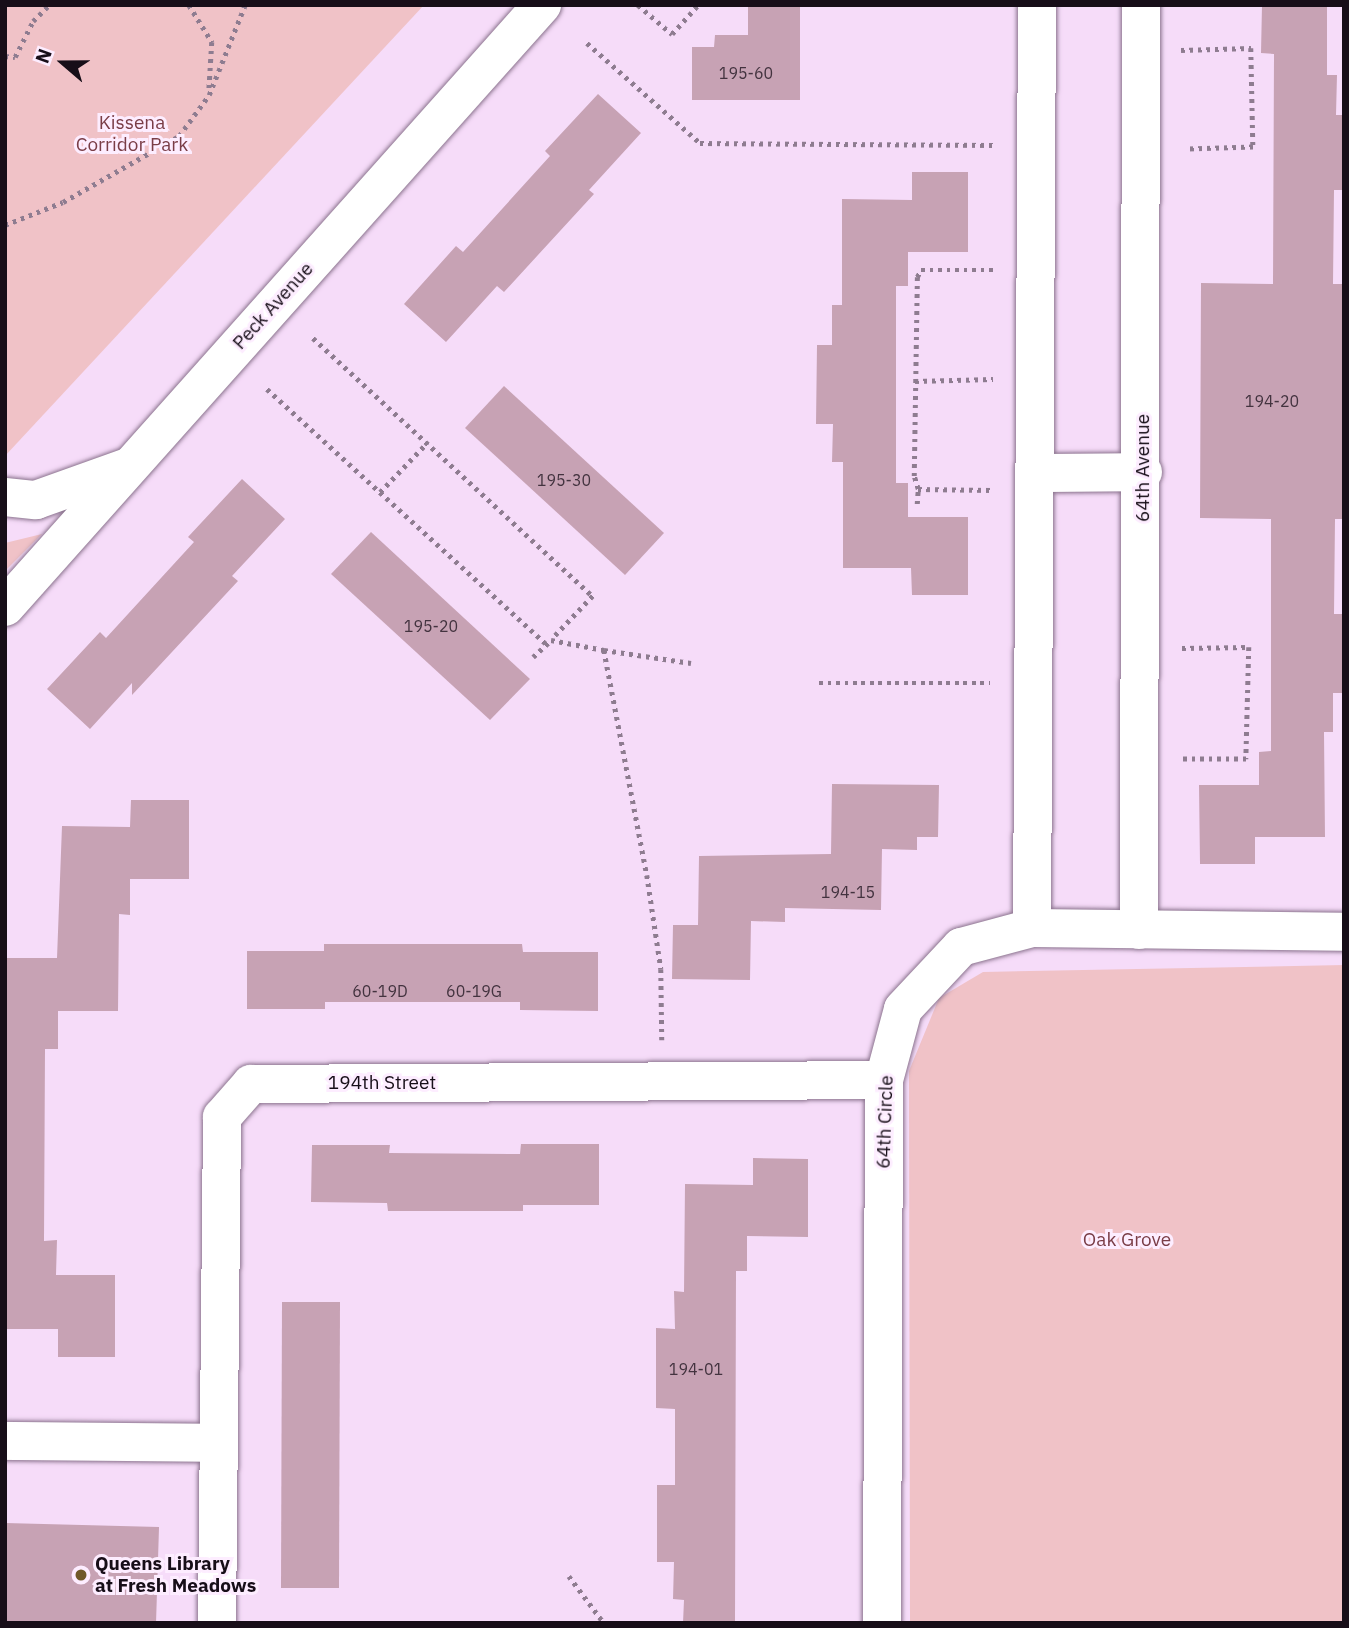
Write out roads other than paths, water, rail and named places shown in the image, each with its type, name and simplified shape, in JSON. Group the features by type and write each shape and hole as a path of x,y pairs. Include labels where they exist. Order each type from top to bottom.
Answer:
{"street":[{"name":"Peck Avenue","path":"5,607 542,5"},
{"path":"1032,929 1037,5"},
{"name":"64th Avenue","path":"1139,930 1143,472 1141,5"},
{"path":"5,497 36,500 128,467"},
{"path":"1035,473 1143,472"},
{"name":"64th Circle","path":"882,1623 884,1080 903,1009 961,947 1032,929 1344,932"},
{"name":"194th Street","path":"217,1623 222,1117 251,1084 884,1080"},
{"path":"5,1441 218,1443"}],"place":[{"name":"Queens Library at Fresh Meadows","path":"81,1575"}],"park label":[{"name":"Kissena Corridor Park","path":"132,134"},
{"name":"Oak Grove","path":"1127,1240"}]}
